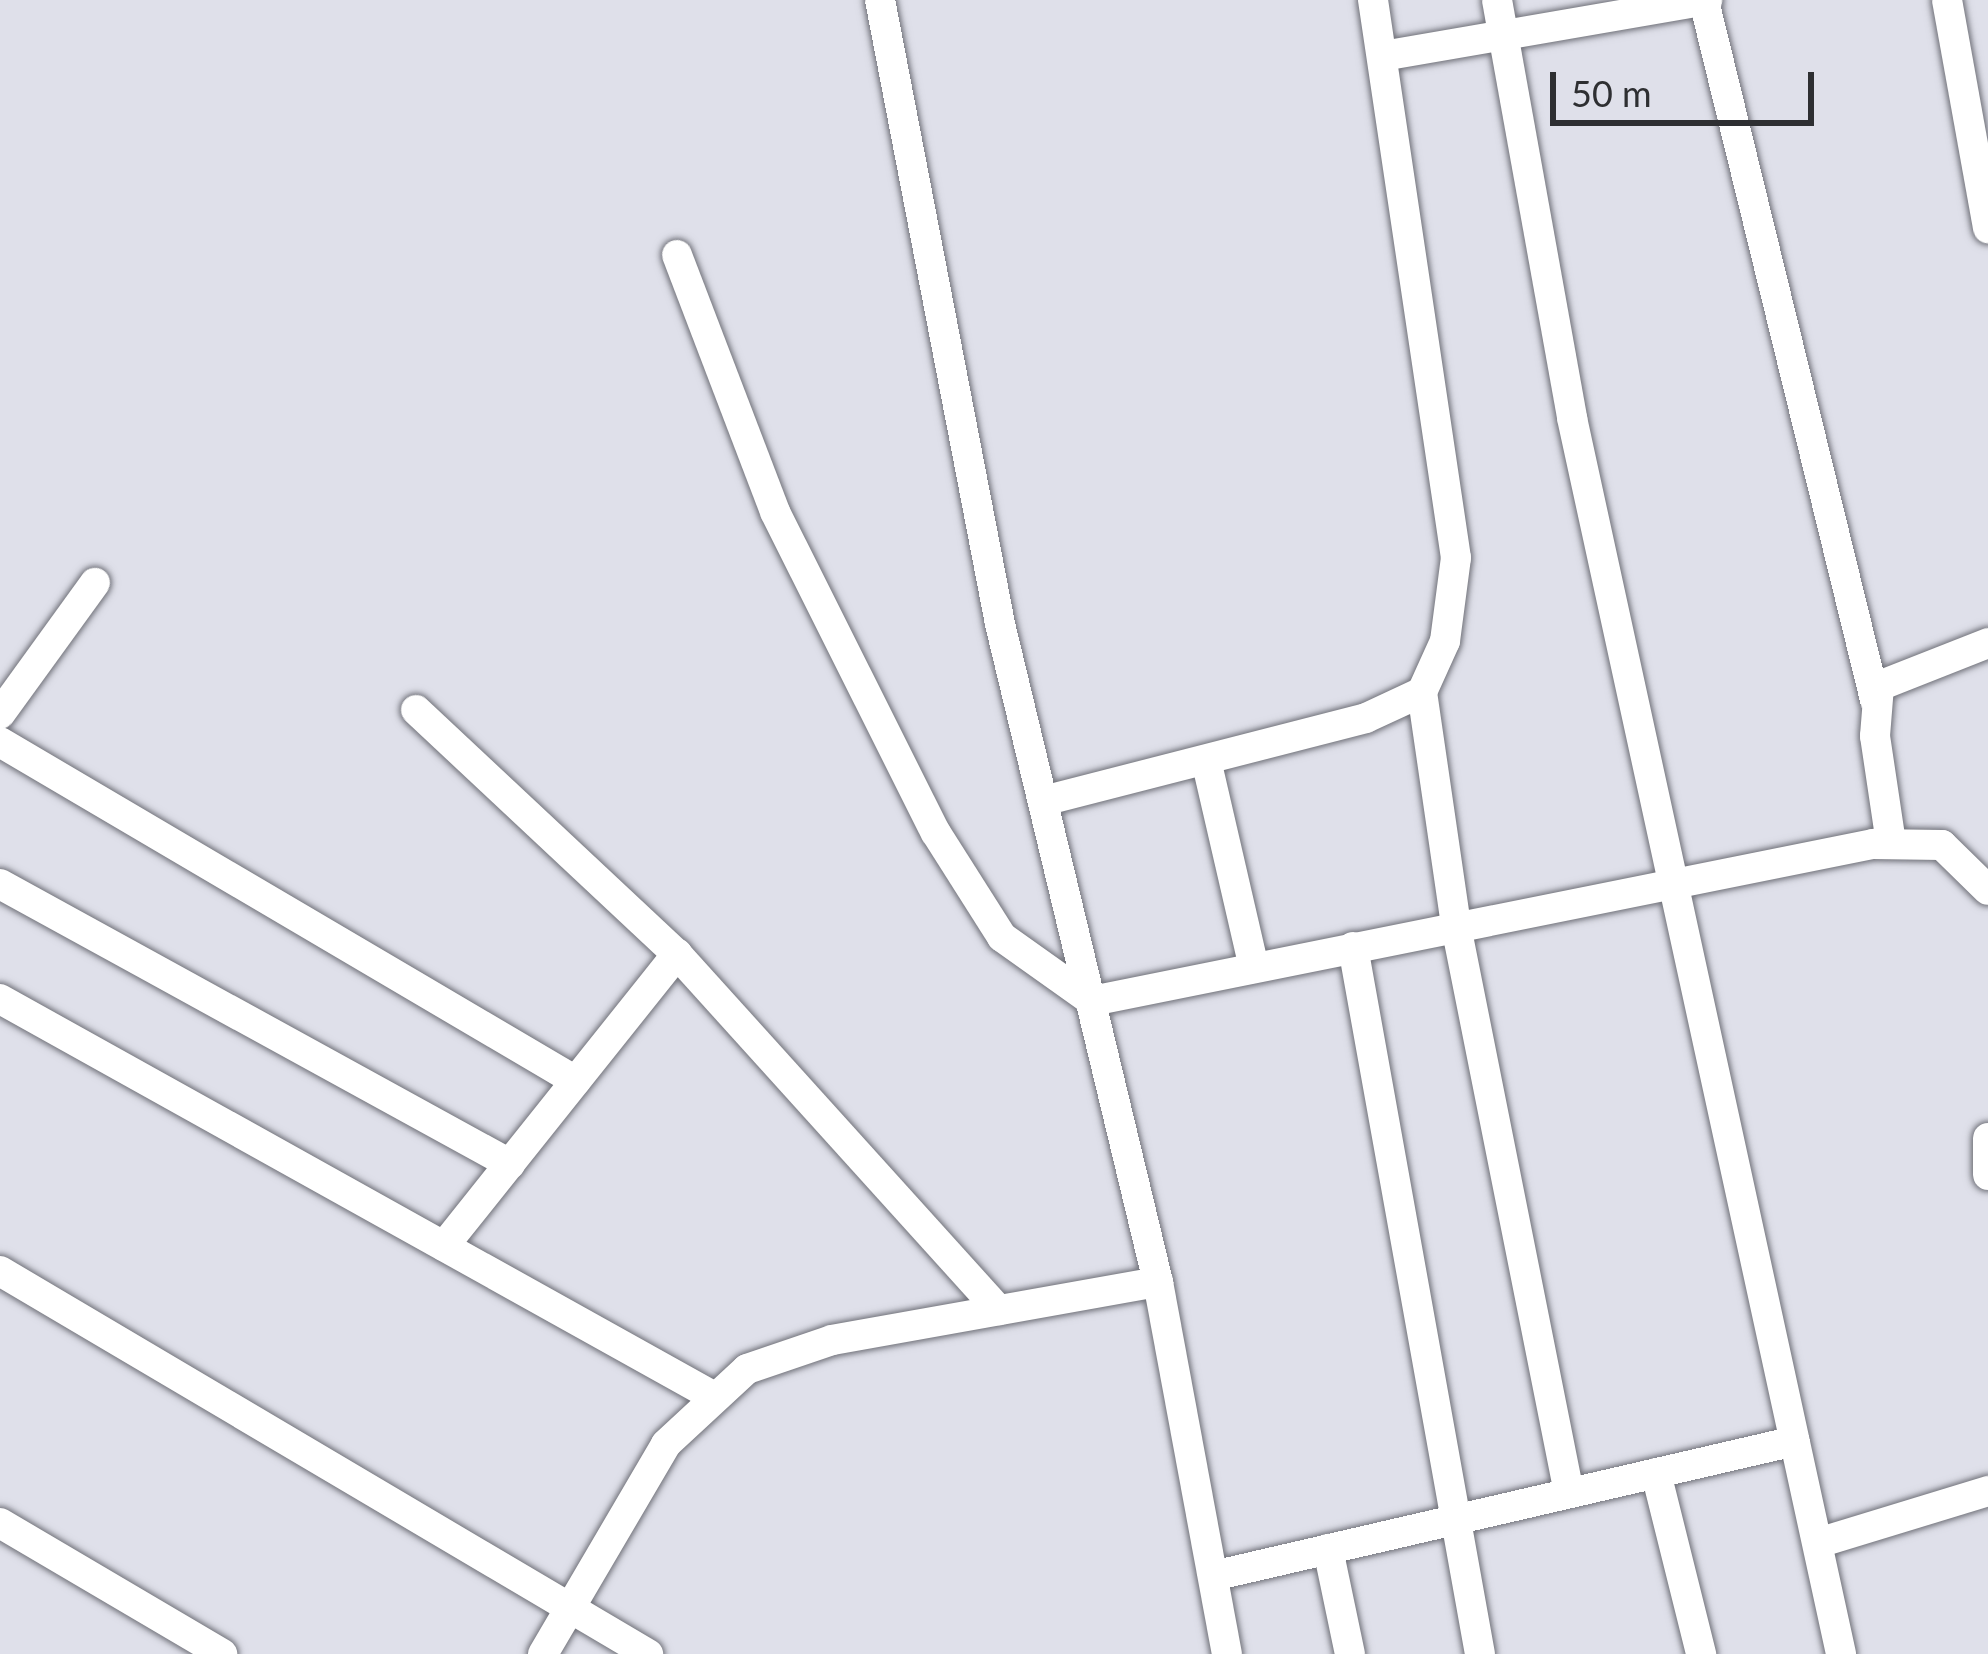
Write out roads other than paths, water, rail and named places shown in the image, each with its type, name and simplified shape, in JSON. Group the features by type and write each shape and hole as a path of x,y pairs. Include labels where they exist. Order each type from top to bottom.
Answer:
{"street":[{"path":"880,0 1042,801 1157,1282 1227,1654"},
{"path":"1373,0 1456,558 1444,641 1422,692 1456,926 1569,1493"},
{"path":"1497,0 1670,882 1841,1654"},
{"path":"1383,56 1706,0 1875,700 1891,843"},
{"path":"1947,0 1988,228"},
{"path":"677,255 775,512 936,833 1003,937 1092,1001 1670,882 1891,843 1942,845 1986,881"},
{"path":"0,714 95,583"},
{"path":"1875,700 1891,673 1988,643"},
{"path":"1042,801 1207,764 1422,692"},
{"path":"416,710 677,953 999,1310"},
{"path":"0,742 576,1081"},
{"path":"1207,764 1254,968"},
{"path":"0,884 510,1164"},
{"path":"1353,947 1480,1654"},
{"path":"444,1246 677,953"},
{"path":"0,999 710,1394"},
{"path":"1988,1138 1988,1175"},
{"path":"0,1271 648,1654"},
{"path":"543,1654 666,1444 710,1394 801,1348 1157,1282"},
{"path":"1213,1576 1795,1441"},
{"path":"1656,1473 1701,1654"},
{"path":"1818,1543 1988,1491"},
{"path":"0,1522 221,1654"},
{"path":"1328,1549 1350,1654"}]}
